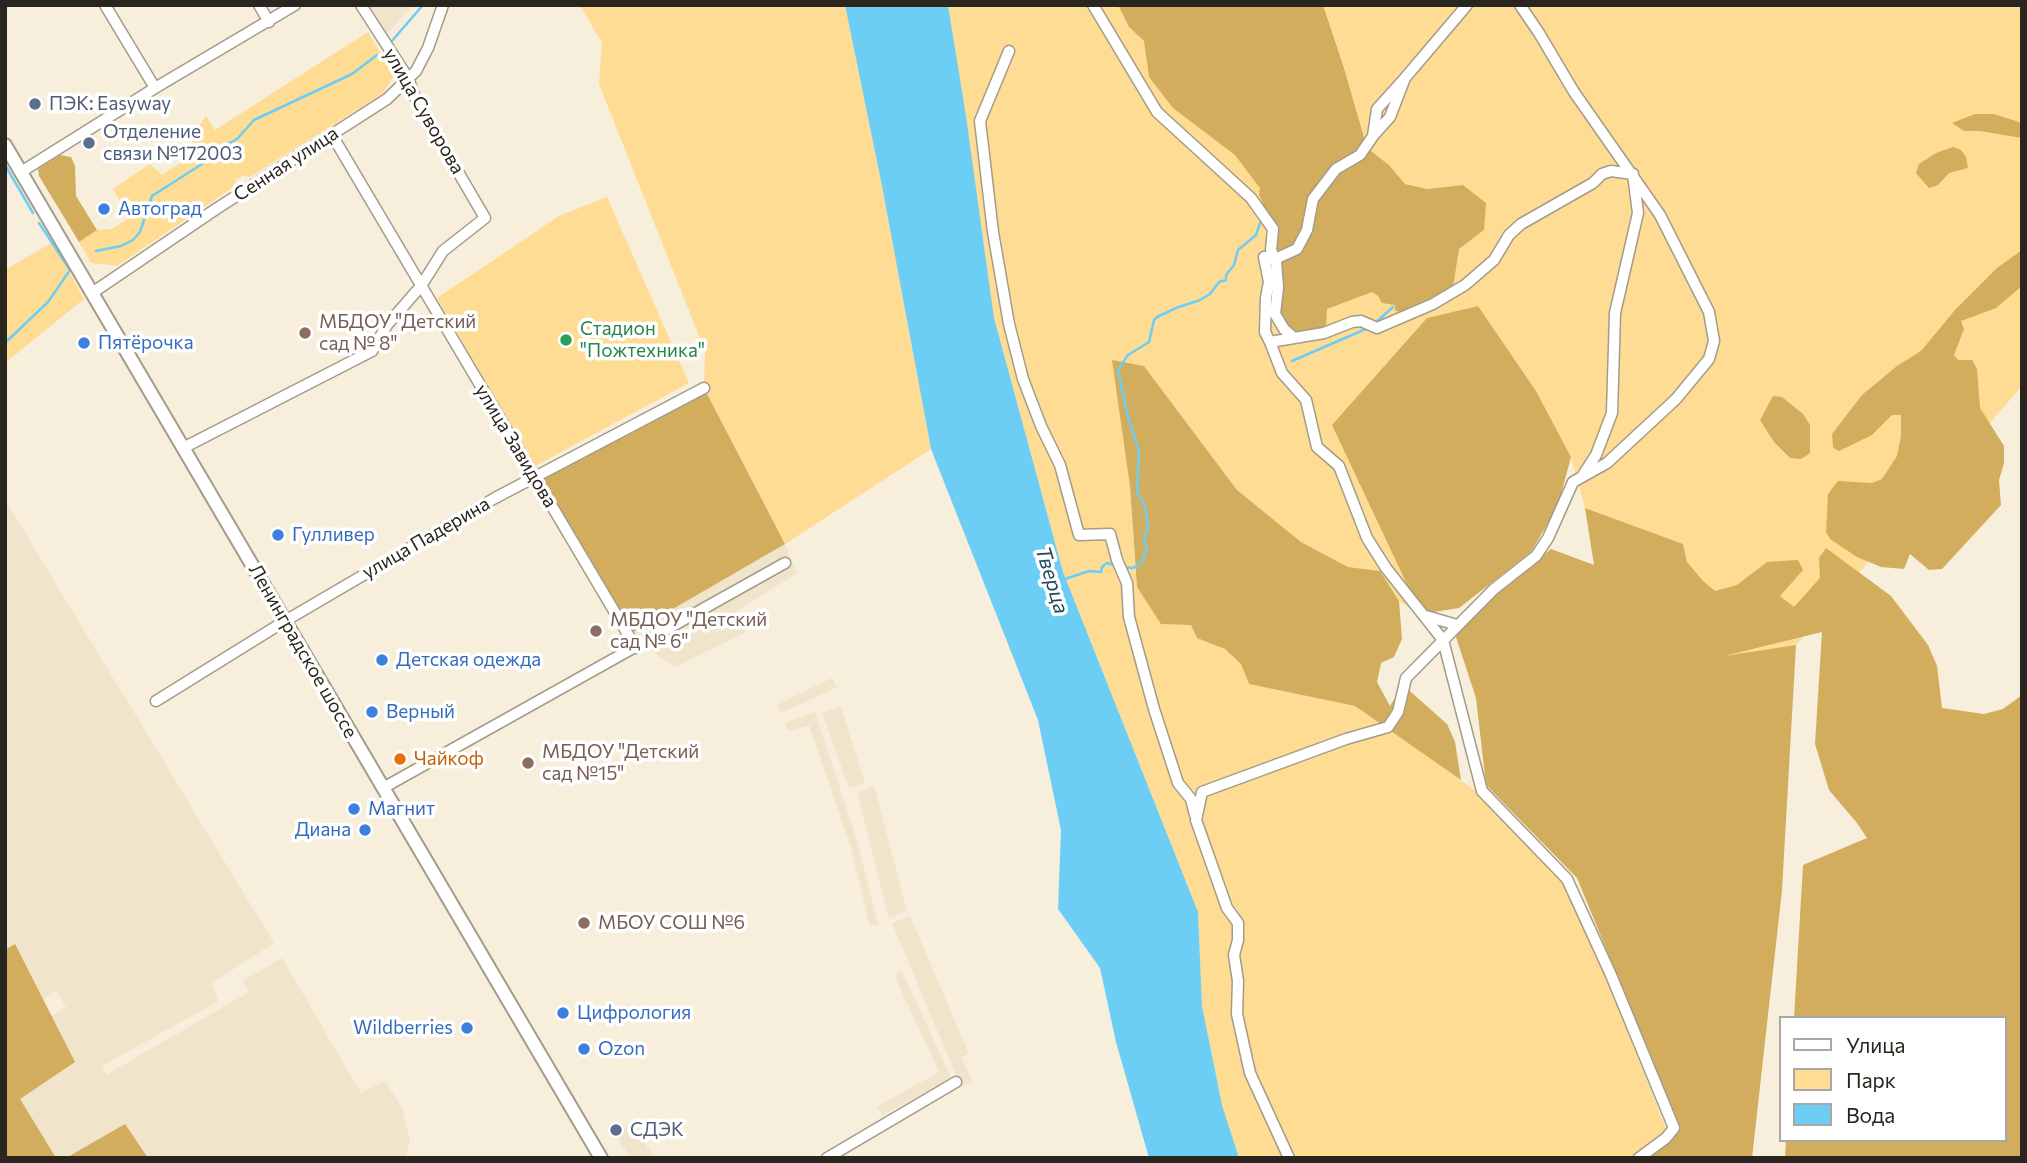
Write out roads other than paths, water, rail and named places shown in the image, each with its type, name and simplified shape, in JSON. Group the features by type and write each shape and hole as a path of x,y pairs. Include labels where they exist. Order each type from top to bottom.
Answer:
{"main road":[{"name":"Ленинградское шоссе","path":"5,145 601,1158"}],"street":[{"path":"105,5 155,88"},
{"path":"259,5 269,22"},
{"path":"21,172 295,5"},
{"name":"улица Суворова","path":"361,5 408,78 416,100 485,218 443,251 421,286"},
{"name":"Сенная улица","path":"92,293 387,99 416,71 428,48 443,5"},
{"path":"1093,5 1157,111 1251,198 1273,229 1271,250 1275,259 1278,287 1275,314 1284,329 1294,338"},
{"path":"1467,5 1377,109 1373,136 1360,155 1336,169 1313,199 1307,230 1297,249 1275,259 1264,257 1269,282 1265,332 1282,373 1306,400 1317,447 1339,466 1367,537 1386,568 1443,640 1482,791 1567,879 1611,975 1674,1128 1667,1138 1639,1158"},
{"path":"1196,820 1202,792 1346,739 1388,727 1398,712 1406,678 1494,589 1536,555 1548,538 1573,482 1607,463 1676,400 1709,359 1714,341 1709,312 1660,215 1574,92 1520,5"},
{"path":"1009,51 981,121 993,232 1009,324 1023,379 1060,465 1079,535 1110,534 1116,560 1127,583 1129,617 1178,783 1191,799 1227,908 1238,923 1238,940 1234,955 1238,981 1237,1014 1250,1073 1289,1158"},
{"name":"улица Завидова","path":"332,135 636,649"},
{"path":"1270,342 1324,333 1352,322 1361,321 1377,328 1433,304 1477,276 1494,260 1509,235 1521,224 1593,183 1602,174 1611,171 1633,174"},
{"path":"1583,475 1596,455 1612,414 1615,313 1638,213 1633,174"},
{"path":"183,448 372,351 387,325 421,286"},
{"name":"улица Падерина","path":"156,701 285,621 534,477 704,388"},
{"path":"383,788 636,649 785,563"},
{"path":"1426,616 1457,625"},
{"path":"827,1158 956,1082"}],"water":[{"name":"Тверца","path":"845,5 948,5 994,318 1063,572 1198,912 1202,1006 1222,1105 1239,1158 1149,1158 1116,1042 1100,968 1058,909 1061,830 1038,720 931,449"}],"waterway":[{"path":"391,42 423,5"},
{"path":"96,251 121,246 133,240 140,232 152,196 237,139 254,120 352,74 377,55"},
{"path":"5,165 33,213"},
{"path":"5,343 48,302 70,270 39,223"},
{"path":"1124,567 1133,568 1141,563 1147,549 1144,539 1148,528 1145,506 1137,492 1139,452 1118,370 1128,355 1149,342 1157,317 1200,300 1210,294 1219,282 1226,280 1238,250 1256,235 1260,223"},
{"path":"1375,323 1393,307"},
{"path":"1292,361 1368,328"},
{"name":"Тверца","path":"1065,579 1089,571 1101,572 1107,563 1117,566"}],"place":[{"name":"ПЭК: Easyway","path":"35,104"},
{"name":"Отделение связи №172003","path":"89,143"},
{"name":"Автоград","path":"104,209"},
{"name":"МБДОУ \"Детский сад № 8\"","path":"305,333"},
{"name":"Стадион \"Пожтехника\"","path":"566,340"},
{"name":"Пятёрочка","path":"84,343"},
{"name":"Гулливер","path":"278,535"},
{"name":"МБДОУ \"Детский сад № 6\"","path":"596,631"},
{"name":"Детская одежда","path":"382,660"},
{"name":"Верный","path":"372,712"},
{"name":"Чайкоф","path":"400,759"},
{"name":"МБДОУ \"Детский сад №15\"","path":"528,763"},
{"name":"Магнит","path":"354,809"},
{"name":"Диана","path":"365,830"},
{"name":"МБОУ СОШ №6","path":"584,923"},
{"name":"Цифрология","path":"563,1013"},
{"name":"Wildberries","path":"467,1028"},
{"name":"Ozon","path":"584,1049"},
{"name":"СДЭК","path":"616,1130"}]}
